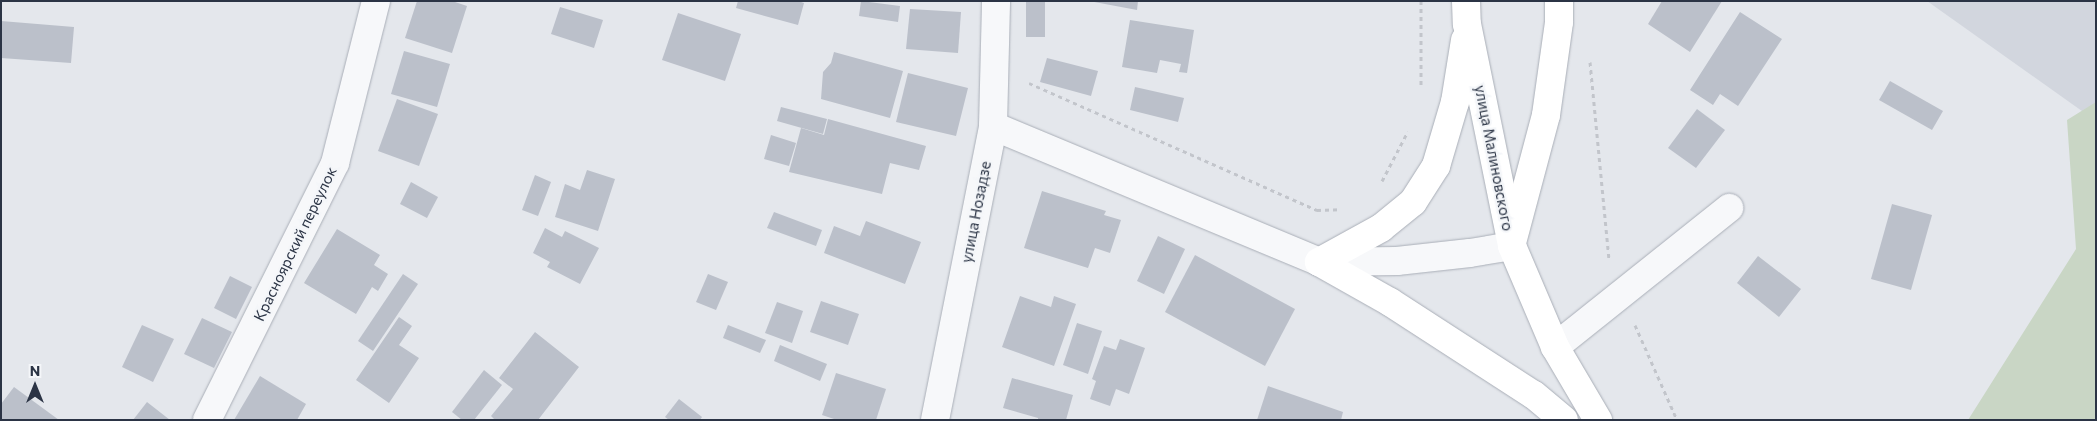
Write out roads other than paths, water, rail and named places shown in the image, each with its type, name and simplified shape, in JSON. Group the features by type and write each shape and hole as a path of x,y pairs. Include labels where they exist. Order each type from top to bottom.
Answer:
{"highway":[{"name":"улица Малиновского","path":"1512,246 1546,115 1559,22 1559,1"},
{"name":"улица Малиновского","path":"1467,12 1512,246"},
{"path":"1319,262 1381,228 1413,202 1436,166 1455,102 1467,12"},
{"path":"1512,246 1555,347 1598,420"},
{"path":"1319,262 1390,302 1534,395 1564,420"}],"street":[{"name":"Красноярский переулок","path":"207,420 335,163 376,1"},
{"name":"улица Нозадзе","path":"935,420 993,126 996,1"},
{"path":"993,126 1319,262 1397,261 1470,253 1512,246"},
{"path":"1555,347 1729,208"}]}
